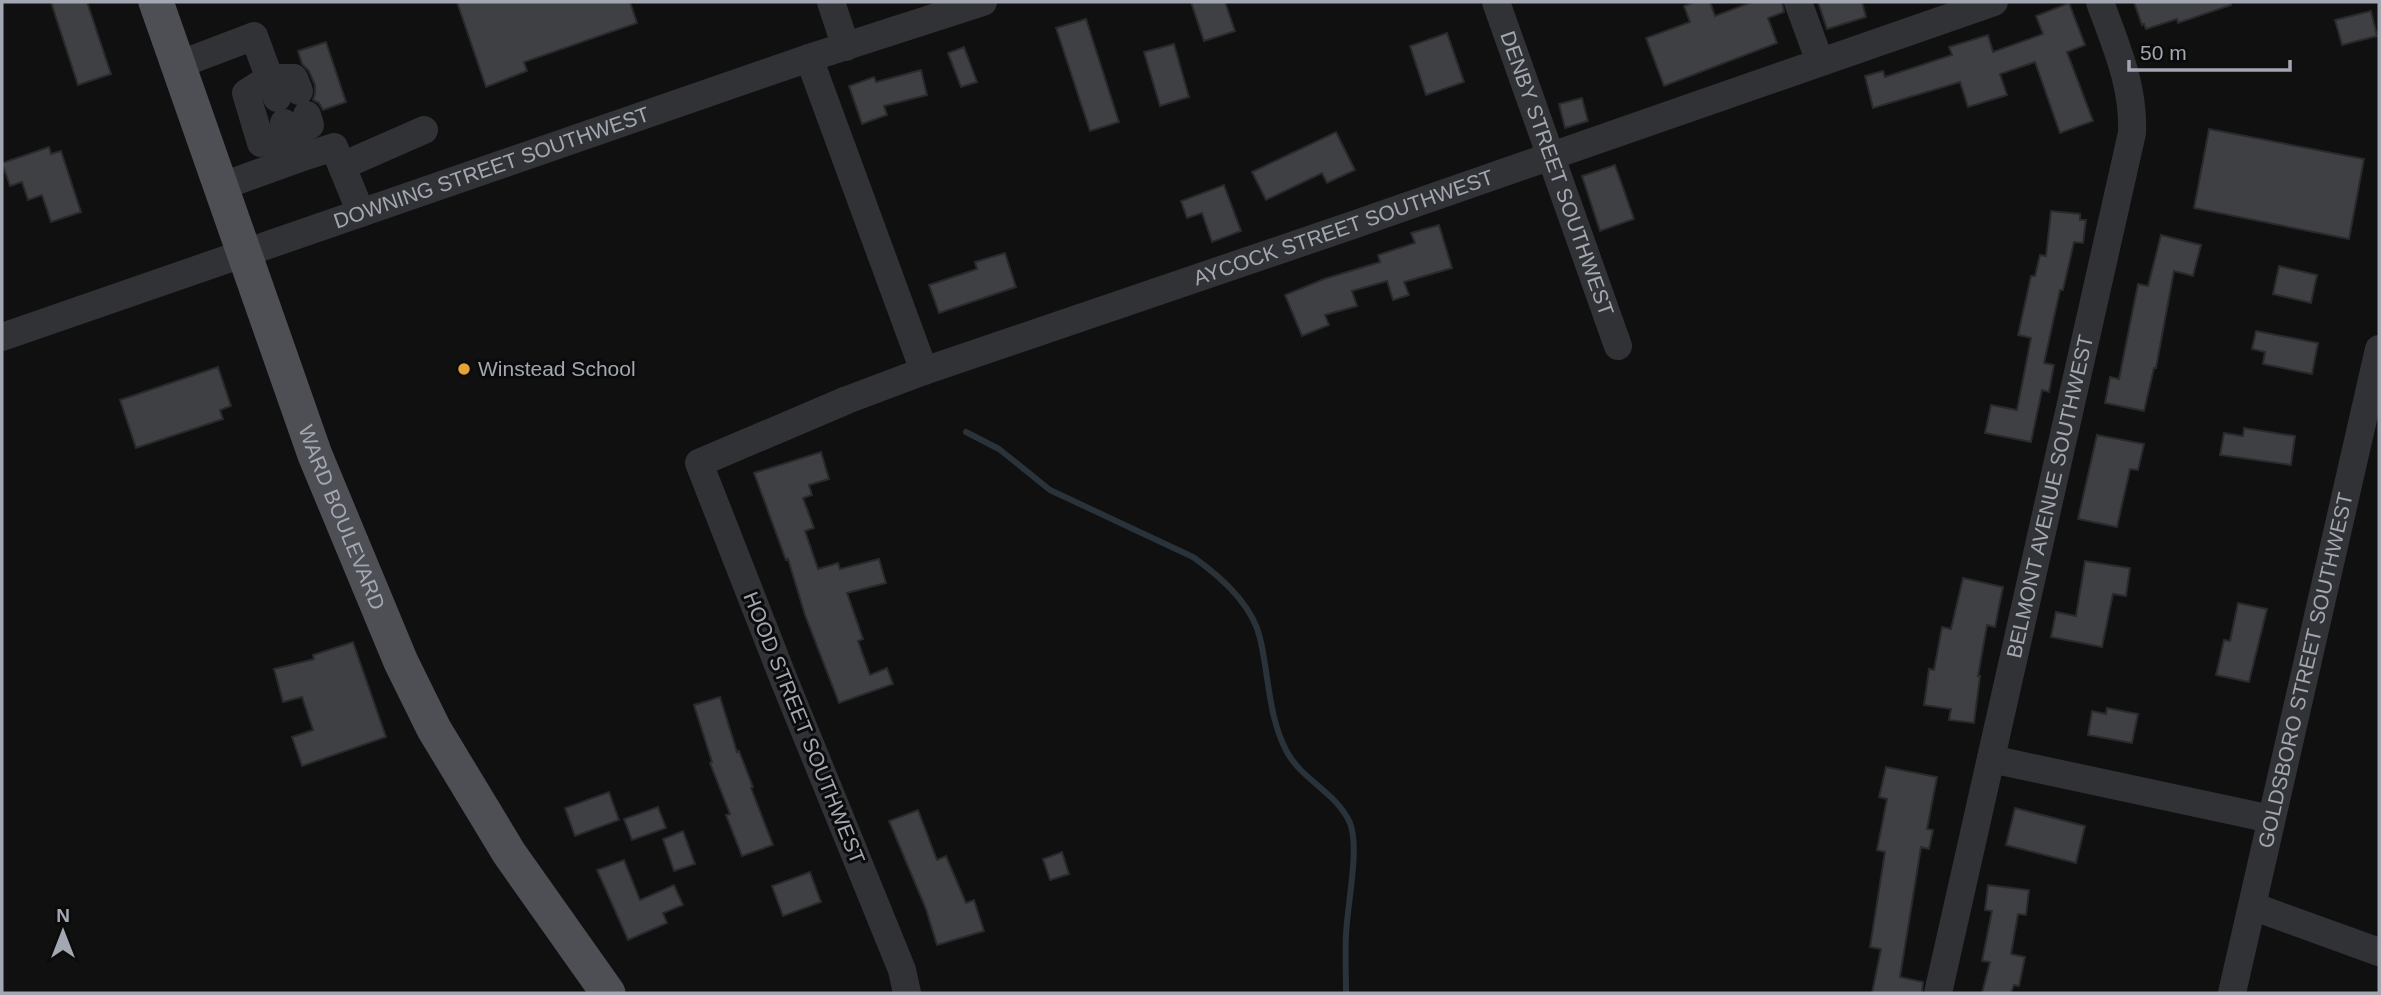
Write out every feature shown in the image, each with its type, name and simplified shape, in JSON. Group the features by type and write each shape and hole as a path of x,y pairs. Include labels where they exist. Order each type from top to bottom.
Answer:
{"main road":[{"name":"WARD BOULEVARD","path":"156,2 315,456 401,662 434,729 509,853 608,993"}],"street":[{"path":"831,2 846,47"},
{"name":"DOWNING STREET SOUTHWEST","path":"2,337 809,58 983,2"},
{"name":"DENBY STREET SOUTHWEST","path":"1496,2 1618,346"},
{"path":"1798,2 1820,62"},
{"name":"AYCOCK STREET SOUTHWEST","path":"699,463 847,400 924,371 1338,231 1994,2"},
{"name":"BELMONT AVENUE SOUTHWEST","path":"1938,993 2132,133 2133,113 2128,79 2100,2"},
{"path":"178,65 254,36 289,114 334,147 360,213"},
{"path":"809,58 924,371"},
{"path":"220,187 289,114"},
{"path":"342,166 424,130"},
{"name":"GOLDSBORO STREET SOUTHWEST","path":"2232,993 2271,819 2367,469 2379,349"},
{"name":"HOOD STREET SOUTHWEST","path":"699,463 902,970 907,993"},
{"path":"1991,760 2271,819"},
{"path":"2252,906 2379,952"}],"building":[{"path":"51,2 87,2 111,74 78,85"},
{"path":"457,2 630,2 637,23 524,62 527,71 486,87"},
{"path":"1191,2 1225,2 1235,31 1204,41"},
{"path":"1695,2 1710,2 1715,16 1752,2 1782,2 1784,12 1768,18 1777,43 1664,86 1646,38 1690,22 1684,6"},
{"path":"1818,2 1862,2 1866,17 1827,29"},
{"path":"2134,2 2231,2 2231,5 2178,23 2177,19 2146,29"},
{"path":"2069,3 2085,45 2067,52 2093,121 2060,133 2035,62 2000,74 2007,95 1968,107 1960,82 1873,108 1865,76 1883,71 1885,77 1952,55 1949,47 1988,35 1993,52 2043,34 2036,16"},
{"path":"2371,11 2377,36 2342,45 2335,20"},
{"path":"1086,19 1119,122 1090,131 1056,28"},
{"path":"1447,33 1464,82 1426,95 1410,46"},
{"path":"326,42 346,102 323,110 319,103 313,100 315,85 309,71 302,64 298,51"},
{"path":"1174,44 1189,97 1160,106 1144,52"},
{"path":"964,47 977,82 961,87 948,53"},
{"path":"921,70 927,95 884,106 887,115 862,124 849,86 874,77 876,82"},
{"path":"1582,98 1588,121 1565,128 1559,104"},
{"path":"2209,129 2364,159 2349,239 2194,208"},
{"path":"1336,132 1355,170 1327,183 1322,173 1266,200 1252,172"},
{"path":"49,147 51,154 61,151 81,212 51,222 42,195 28,200 22,182 10,186 2,163"},
{"path":"1615,165 1634,219 1600,231 1582,176"},
{"path":"1224,185 1241,231 1212,242 1202,213 1187,218 1181,201"},
{"path":"2051,211 2080,214 2080,220 2086,220 2083,243 2074,242 2063,290 2060,290 2044,363 2054,365 2049,392 2042,390 2031,442 1985,433 1991,405 2017,410 2031,338 2018,335 2031,276 2035,276 2040,255 2046,256"},
{"path":"1439,225 1452,268 1404,282 1409,295 1393,300 1387,281 1352,291 1357,306 1325,315 1329,325 1302,336 1285,295 1324,279 1380,262 1378,255 1415,243 1411,233"},
{"path":"2161,235 2201,245 2193,276 2174,271 2156,368 2144,411 2105,403 2110,377 2119,379 2138,284 2148,286"},
{"path":"1005,253 1016,287 939,313 929,285 977,269 975,262"},
{"path":"2279,266 2317,275 2311,303 2273,294"},
{"path":"2256,331 2318,343 2312,374 2263,364 2265,352 2252,349"},
{"path":"218,367 231,406 220,410 223,419 136,448 120,400"},
{"path":"2244,428 2295,436 2291,465 2220,455 2224,433 2243,436"},
{"path":"2097,435 2144,444 2138,470 2130,469 2117,527 2078,519"},
{"path":"821,452 829,479 809,485 812,495 803,498 814,528 805,531 818,569 838,563 840,569 879,559 886,583 847,593 863,639 858,641 870,675 887,668 893,684 839,703 754,473"},
{"path":"2085,561 2130,568 2126,596 2113,594 2102,647 2051,637 2056,612 2076,616"},
{"path":"1963,578 2003,587 1995,627 1987,625 1978,676 1974,723 1949,720 1951,709 1924,705 1929,669 1934,670 1942,627 1951,629"},
{"path":"2238,603 2267,609 2249,682 2216,675 2224,640 2230,641"},
{"path":"353,642 386,737 302,766 292,737 313,730 302,697 283,702 274,669 314,659 313,655"},
{"path":"720,697 737,752 739,751 753,787 751,788 773,845 742,856 726,815 730,814 710,763 712,762 694,705"},
{"path":"2107,708 2138,714 2132,743 2088,735 2092,711 2106,714"},
{"path":"1886,767 1937,777 1927,829 1933,830 1929,849 1921,847 1900,977 1923,982 1922,993 1872,993 1881,949 1870,947 1885,852 1877,850 1887,799 1879,797"},
{"path":"609,792 619,820 575,836 565,808"},
{"path":"658,807 666,828 632,840 624,819"},
{"path":"2015,808 2085,826 2076,863 2006,845"},
{"path":"918,810 937,860 946,856 966,903 974,900 984,931 937,945 926,909 889,821"},
{"path":"683,831 695,864 674,871 663,839"},
{"path":"1062,852 1069,874 1050,880 1043,859"},
{"path":"624,860 640,900 674,885 683,905 663,913 667,923 628,940 597,870"},
{"path":"810,872 821,902 783,916 772,886"},
{"path":"1988,885 2029,890 2026,915 2018,914 2011,954 2025,957 2019,986 2014,985 2011,993 1982,993 1990,962 1982,961 1992,911 1985,910"}],"waterway":[{"path":"966,432 999,449 1050,490 1193,557 1224,582 1242,602 1260,638 1272,710 1287,752 1301,771 1337,803 1350,823 1353,834 1346,935 1346,993"}],"place":[{"name":"Winstead School","path":"464,369"}]}
